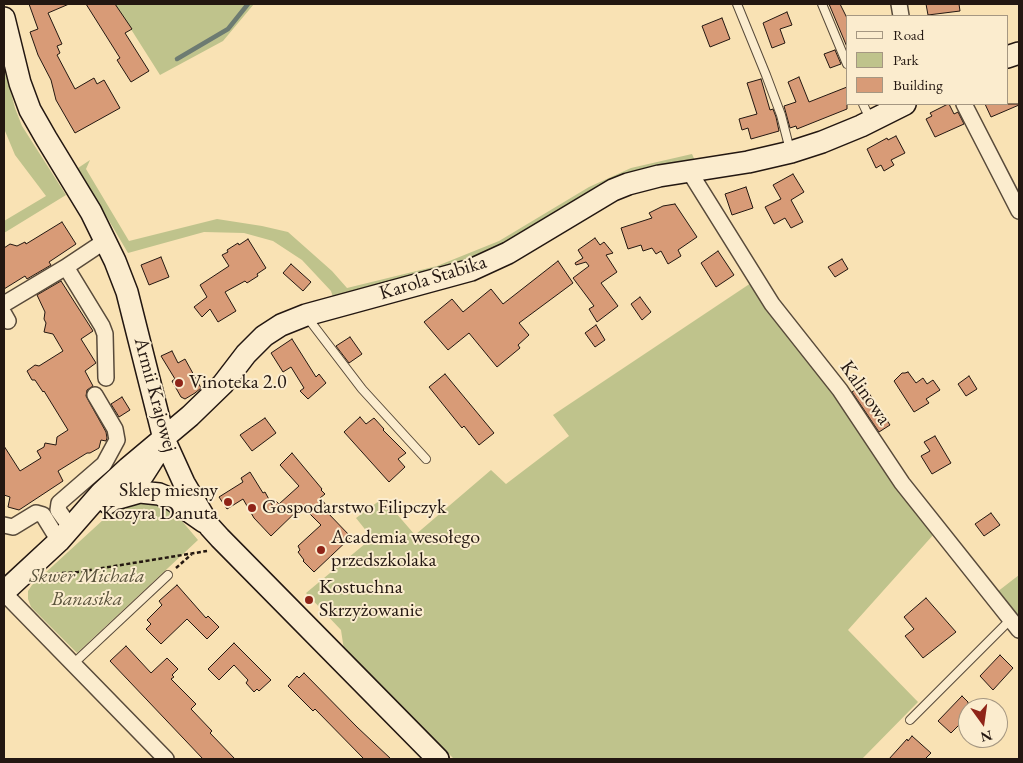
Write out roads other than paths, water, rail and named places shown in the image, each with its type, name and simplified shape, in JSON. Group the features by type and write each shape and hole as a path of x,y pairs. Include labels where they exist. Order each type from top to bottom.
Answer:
{"street":[{"name":"Armii Krajowej","path":"4,18 20,83 30,110 92,212 127,292 164,439 176,468 210,527 438,759"},
{"name":"Karola Stabika","path":"69,531 101,493 164,439 223,384 246,354 264,336 282,325 306,315 471,270 508,252 612,190 628,184 659,176 748,162 791,152 822,142 867,112 900,105"},
{"path":"965,105 1019,211"},
{"name":"Kalinowa","path":"689,171 772,304 840,390 902,483 1015,625"},
{"path":"4,304 66,267 99,245 105,238"},
{"path":"66,267 105,334 106,378"},
{"path":"69,531 58,510 59,503 104,464 117,440 115,429 94,395"},
{"path":"164,439 156,456 143,475 112,501 69,531 4,593 166,759"},
{"path":"112,501 140,492 152,492 171,499 210,527"},
{"path":"4,525 13,527 36,513 43,515 69,531"}],"lane":[{"path":"737,4 766,75 791,152"},
{"path":"822,4 846,62"},
{"path":"306,315 362,390 426,459"},
{"path":"73,664 168,575"},
{"path":"910,720 1015,625"}],"waterway":[{"path":"177,59 228,29 248,4"}],"place":[{"name":"Vinoteka 2.0","path":"179,383"},
{"name":"Sklep miesny Kozyra Danuta","path":"228,502"},
{"name":"Gospodarstwo Filipczyk","path":"252,508"},
{"name":"Academia wesołego przedszkolaka","path":"321,550"},
{"name":"Kostuchna Skrzyżowanie","path":"309,600"}],"park label":[{"name":"Skwer Michała Banasika","path":"87,588"}]}
